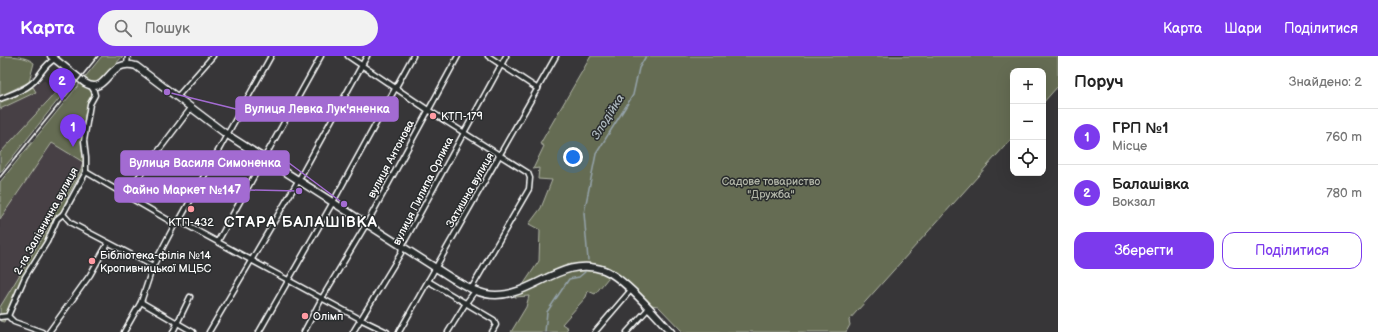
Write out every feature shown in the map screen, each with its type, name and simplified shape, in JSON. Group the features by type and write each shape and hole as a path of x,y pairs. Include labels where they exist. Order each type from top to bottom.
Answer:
{"street":[{"path":"128,56 130,64"},
{"path":"177,97 214,56"},
{"path":"124,332 141,302 153,266 271,56"},
{"path":"218,241 321,56"},
{"path":"348,56 428,110 528,173 530,178 529,189 466,303 448,332"},
{"path":"209,332 298,181 367,56"},
{"path":"259,332 413,56"},
{"name":"вулиця Антонова","path":"304,332 322,298 367,223 458,56"},
{"path":"488,56 538,89"},
{"name":"вулиця Пилипа Орлика","path":"353,332 401,253 402,246 506,56"},
{"name":"Затишна вулиця","path":"399,332 556,56"},
{"path":"0,99 30,85 38,78 45,65 53,58 91,86 101,84 117,67 130,64 142,70 226,134 264,160 473,290 496,295 516,292 561,271 578,267 604,270 631,290 671,332"},
{"name":"2-га Залізнична вулиця","path":"8,316 24,277 47,242 57,219 62,214 86,172 84,141 90,104 95,95 91,86"},
{"path":"125,195 191,108"},
{"path":"86,172 125,195 218,241 360,319 387,332"},
{"path":"62,214 71,223 153,266"},
{"path":"50,332 90,275 108,243"},
{"path":"428,281 494,320 496,325 492,332"},
{"path":"595,332 631,290"},
{"path":"173,332 190,297"},
{"path":"141,302 193,332"},
{"path":"627,332 649,308"},
{"path":"0,317 8,316 14,322 42,332"}],"shaded area":[{"path":"45,81 56,93 0,153 0,109 35,92 33,87"},
{"path":"52,143 83,162 81,170 52,217 47,230 0,308 0,219"}],"green space":[{"path":"0,56 23,58 34,63 29,82 0,96"},
{"path":"102,56 123,56 100,81 93,84 89,88 92,96 85,115 82,144 84,164 82,171 69,194 62,211 57,216 44,245 23,276 4,322 0,321 0,307 47,230 52,217 81,170 83,162 52,143 0,219 0,182"},
{"name":"Садове товариство \"Дружба\"","path":"591,56 1058,56 1058,86 1046,100 1046,68 1010,68 1010,140 849,320 850,325 846,332 683,332 658,306 651,305 638,291 618,274 608,278 595,294 588,291 586,297 562,324 568,328 565,332 511,332 526,307 529,296 515,297 539,261 540,230 529,224 541,208 552,180 538,179 539,168 533,169 544,146 540,144"},
{"path":"70,77 74,80 0,173 0,153"},
{"path":"33,87 36,92 0,109 0,102"}],"waterway":[{"name":"Злодійка","path":"588,260 584,213 596,154 633,95 639,68 646,56"},
{"name":"Злодійка","path":"545,332 547,312 569,279 579,277 585,272"}],"railway":[{"path":"0,177 98,56"}],"place":[{"name":"Вулиця Левка Лук'яненка","path":"167,92"},
{"name":"Балашівка","path":"62,101"},
{"name":"КТП-179","path":"433,116"},
{"name":"ГРП №1","path":"73,147"},
{"name":"Файно Маркет №147","path":"299,191"},
{"name":"Вулиця Василя Симоненка","path":"344,204"},
{"name":"КТП-432","path":"191,209"},
{"name":"Бібліотека-філія №14 Кропивницької МЦБС","path":"92,261"},
{"name":"Олімп","path":"305,316"}],"district":[{"name":"СТАРА БАЛАШІВКА","path":"301,222"}]}
